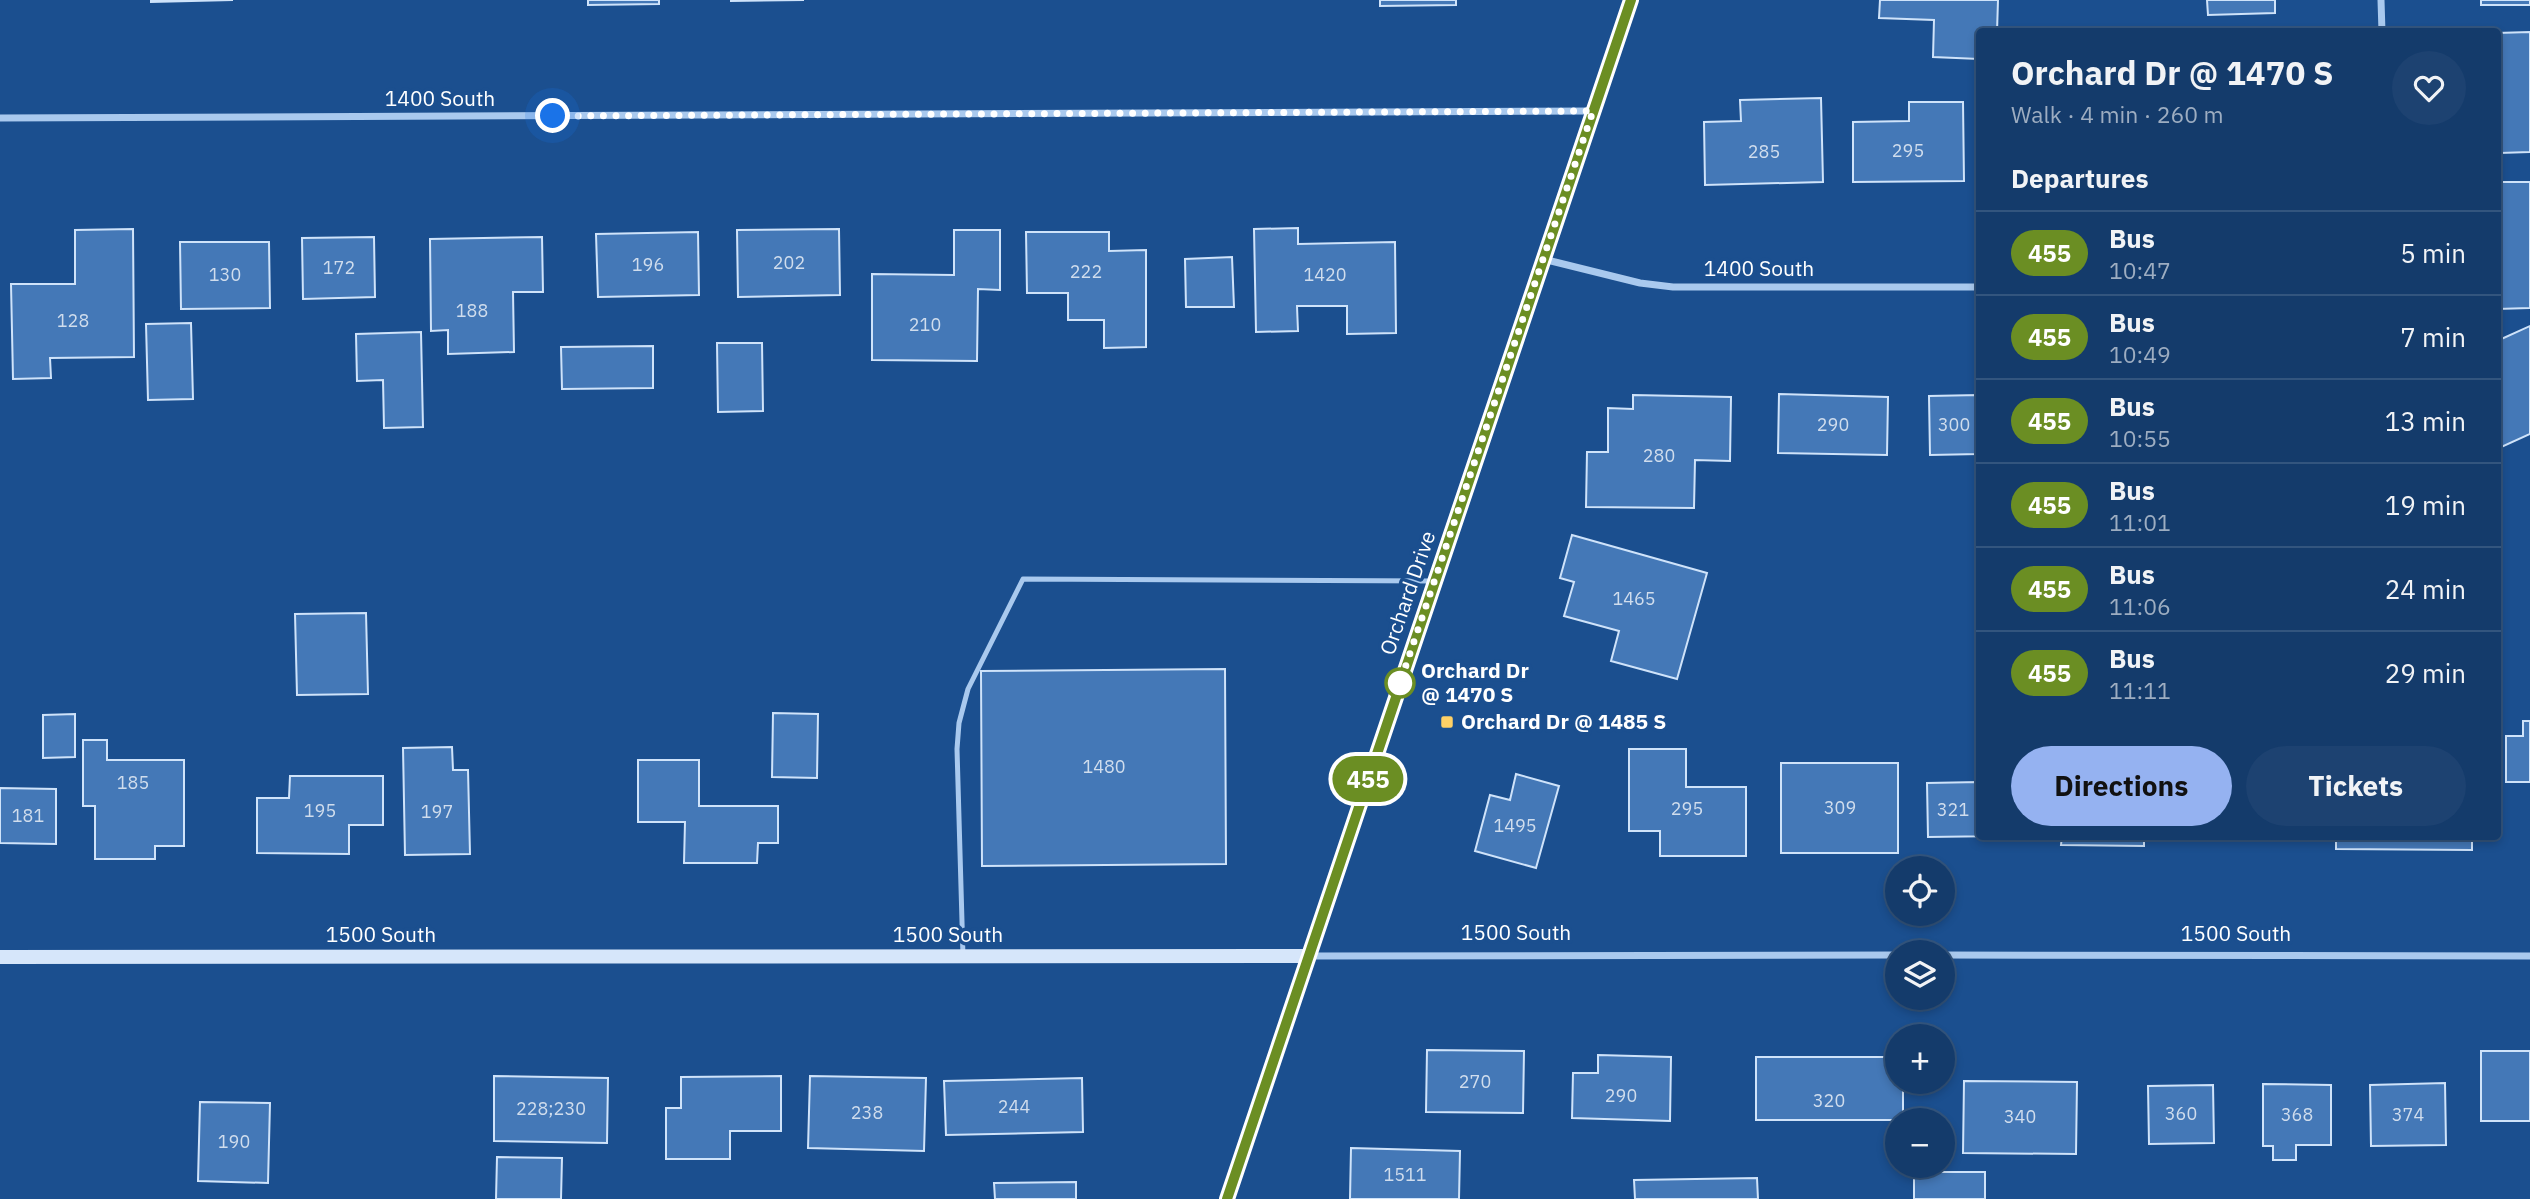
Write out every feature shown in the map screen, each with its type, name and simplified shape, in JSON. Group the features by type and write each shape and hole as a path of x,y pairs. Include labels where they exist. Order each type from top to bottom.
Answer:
{"street":[{"name":"Orchard Drive","path":"1227,1199 1631,0"},
{"path":"2381,0 2382,28"},
{"name":"1400 South","path":"0,118 1593,111"},
{"name":"1400 South","path":"1542,259 1640,283 1673,287 1976,287"},
{"name":"1500 South","path":"0,957 1885,955"},
{"name":"1500 South","path":"1955,955 2530,956"}],"lane":[{"path":"963,956 957,749 959,723 968,689 1023,579 1434,582"}],"building":[{"path":"151,0 233,0 151,2"},
{"path":"588,0 659,0 659,4 588,5"},
{"path":"731,0 804,0 731,1"},
{"path":"1380,0 1456,0 1456,5 1380,6"},
{"path":"1880,0 1998,0 1997,28 1976,28 1976,59 1933,57 1934,20 1879,18"},
{"path":"2207,0 2275,0 2275,13 2208,15"},
{"path":"2481,0 2530,0 2530,5 2481,5"},
{"path":"2530,32 2530,152 2501,153 2501,33"},
{"path":"1821,98 1823,182 1705,185 1704,122 1741,121 1740,100"},
{"path":"1909,102 1963,102 1964,181 1853,182 1853,122 1909,121"},
{"path":"2501,182 2530,182 2530,308 2501,309"},
{"path":"1298,228 1298,244 1395,242 1396,333 1347,334 1347,306 1297,306 1298,331 1256,332 1254,229"},
{"path":"133,229 134,357 50,358 51,378 13,379 11,284 75,284 75,230"},
{"path":"839,229 840,295 738,297 737,230"},
{"path":"954,230 1000,230 1000,290 978,289 977,361 872,360 872,274 954,275"},
{"path":"698,232 699,295 598,297 596,234"},
{"path":"1026,232 1109,232 1109,251 1146,250 1146,347 1104,348 1104,320 1068,320 1068,293 1027,293"},
{"path":"374,237 375,297 303,299 302,238"},
{"path":"542,237 543,292 513,292 514,352 448,354 448,330 431,331 430,239"},
{"path":"180,242 269,242 270,308 181,309"},
{"path":"1232,257 1234,307 1186,307 1185,259"},
{"path":"191,323 193,399 148,400 146,324"},
{"path":"2530,326 2530,434 2501,447 2501,339"},
{"path":"421,332 423,427 384,428 383,380 357,381 356,334"},
{"path":"717,343 762,343 763,411 718,412"},
{"path":"653,346 653,388 562,389 561,347"},
{"path":"1779,394 1888,397 1887,455 1778,453"},
{"path":"1633,395 1731,397 1730,461 1695,460 1694,508 1586,507 1587,452 1608,452 1608,408 1633,409"},
{"path":"1976,395 1976,454 1930,455 1929,396"},
{"path":"1572,535 1707,573 1677,679 1611,661 1619,631 1564,616 1574,582 1560,578"},
{"path":"366,613 368,694 297,695 295,614"},
{"path":"1225,669 1226,864 982,866 981,671"},
{"path":"773,713 818,714 817,778 772,777"},
{"path":"75,714 75,757 43,758 43,715"},
{"path":"2523,721 2530,721 2530,782 2506,782 2506,736 2523,736"},
{"path":"83,740 107,740 107,760 184,760 184,846 155,846 155,859 95,859 95,806 83,806"},
{"path":"452,747 453,770 468,770 470,854 405,855 403,748"},
{"path":"1629,749 1686,749 1686,787 1746,787 1746,856 1660,856 1660,831 1629,831"},
{"path":"638,760 699,760 699,806 778,806 778,843 758,843 757,863 684,863 685,822 638,822"},
{"path":"1781,763 1898,763 1898,853 1781,853"},
{"path":"1516,774 1559,786 1536,868 1475,851 1490,795 1510,800"},
{"path":"290,776 383,776 383,825 349,825 349,854 257,853 257,798 289,798"},
{"path":"1976,782 1976,836 1928,837 1927,783"},
{"path":"0,788 56,789 56,844 0,843"},
{"path":"2062,840 2144,840 2144,846 2061,845"},
{"path":"2336,840 2472,840 2472,850 2336,849"},
{"path":"1427,1050 1524,1051 1523,1113 1426,1112"},
{"path":"2481,1051 2530,1051 2530,1121 2481,1121"},
{"path":"1598,1055 1671,1057 1670,1121 1572,1118 1573,1073 1598,1073"},
{"path":"1756,1057 1885,1057 1885,1094 1903,1094 1903,1108 1885,1108 1885,1120 1756,1120"},
{"path":"494,1076 608,1078 607,1143 494,1141"},
{"path":"781,1076 781,1131 730,1131 730,1159 666,1159 666,1108 681,1108 681,1077"},
{"path":"810,1076 926,1078 924,1151 808,1148"},
{"path":"1082,1078 1083,1132 946,1135 944,1081"},
{"path":"1964,1081 2077,1082 2076,1154 1963,1153"},
{"path":"2445,1083 2446,1145 2371,1146 2370,1085"},
{"path":"2263,1084 2331,1085 2331,1145 2296,1145 2296,1160 2273,1160 2273,1146 2263,1146"},
{"path":"2213,1085 2214,1143 2149,1144 2148,1086"},
{"path":"200,1102 270,1103 268,1183 198,1181"},
{"path":"1351,1148 1460,1151 1459,1199 1350,1199"},
{"path":"497,1157 562,1158 561,1199 496,1199"},
{"path":"1955,1172 1985,1172 1985,1199 1914,1199 1914,1178 1955,1178"},
{"path":"1757,1178 1758,1199 1635,1199 1634,1180"},
{"path":"1076,1182 1076,1199 995,1199 994,1183"}],"bus line":[{"name":"455","path":"1227,1199 1631,0"}],"place":[{"name":"Orchard Dr @ 1470 S","path":"1400,683"},
{"name":"Orchard Dr @ 1485 S","path":"1447,722"}],"route":[{"path":"553,116 1593,111 1400,683"}]}
